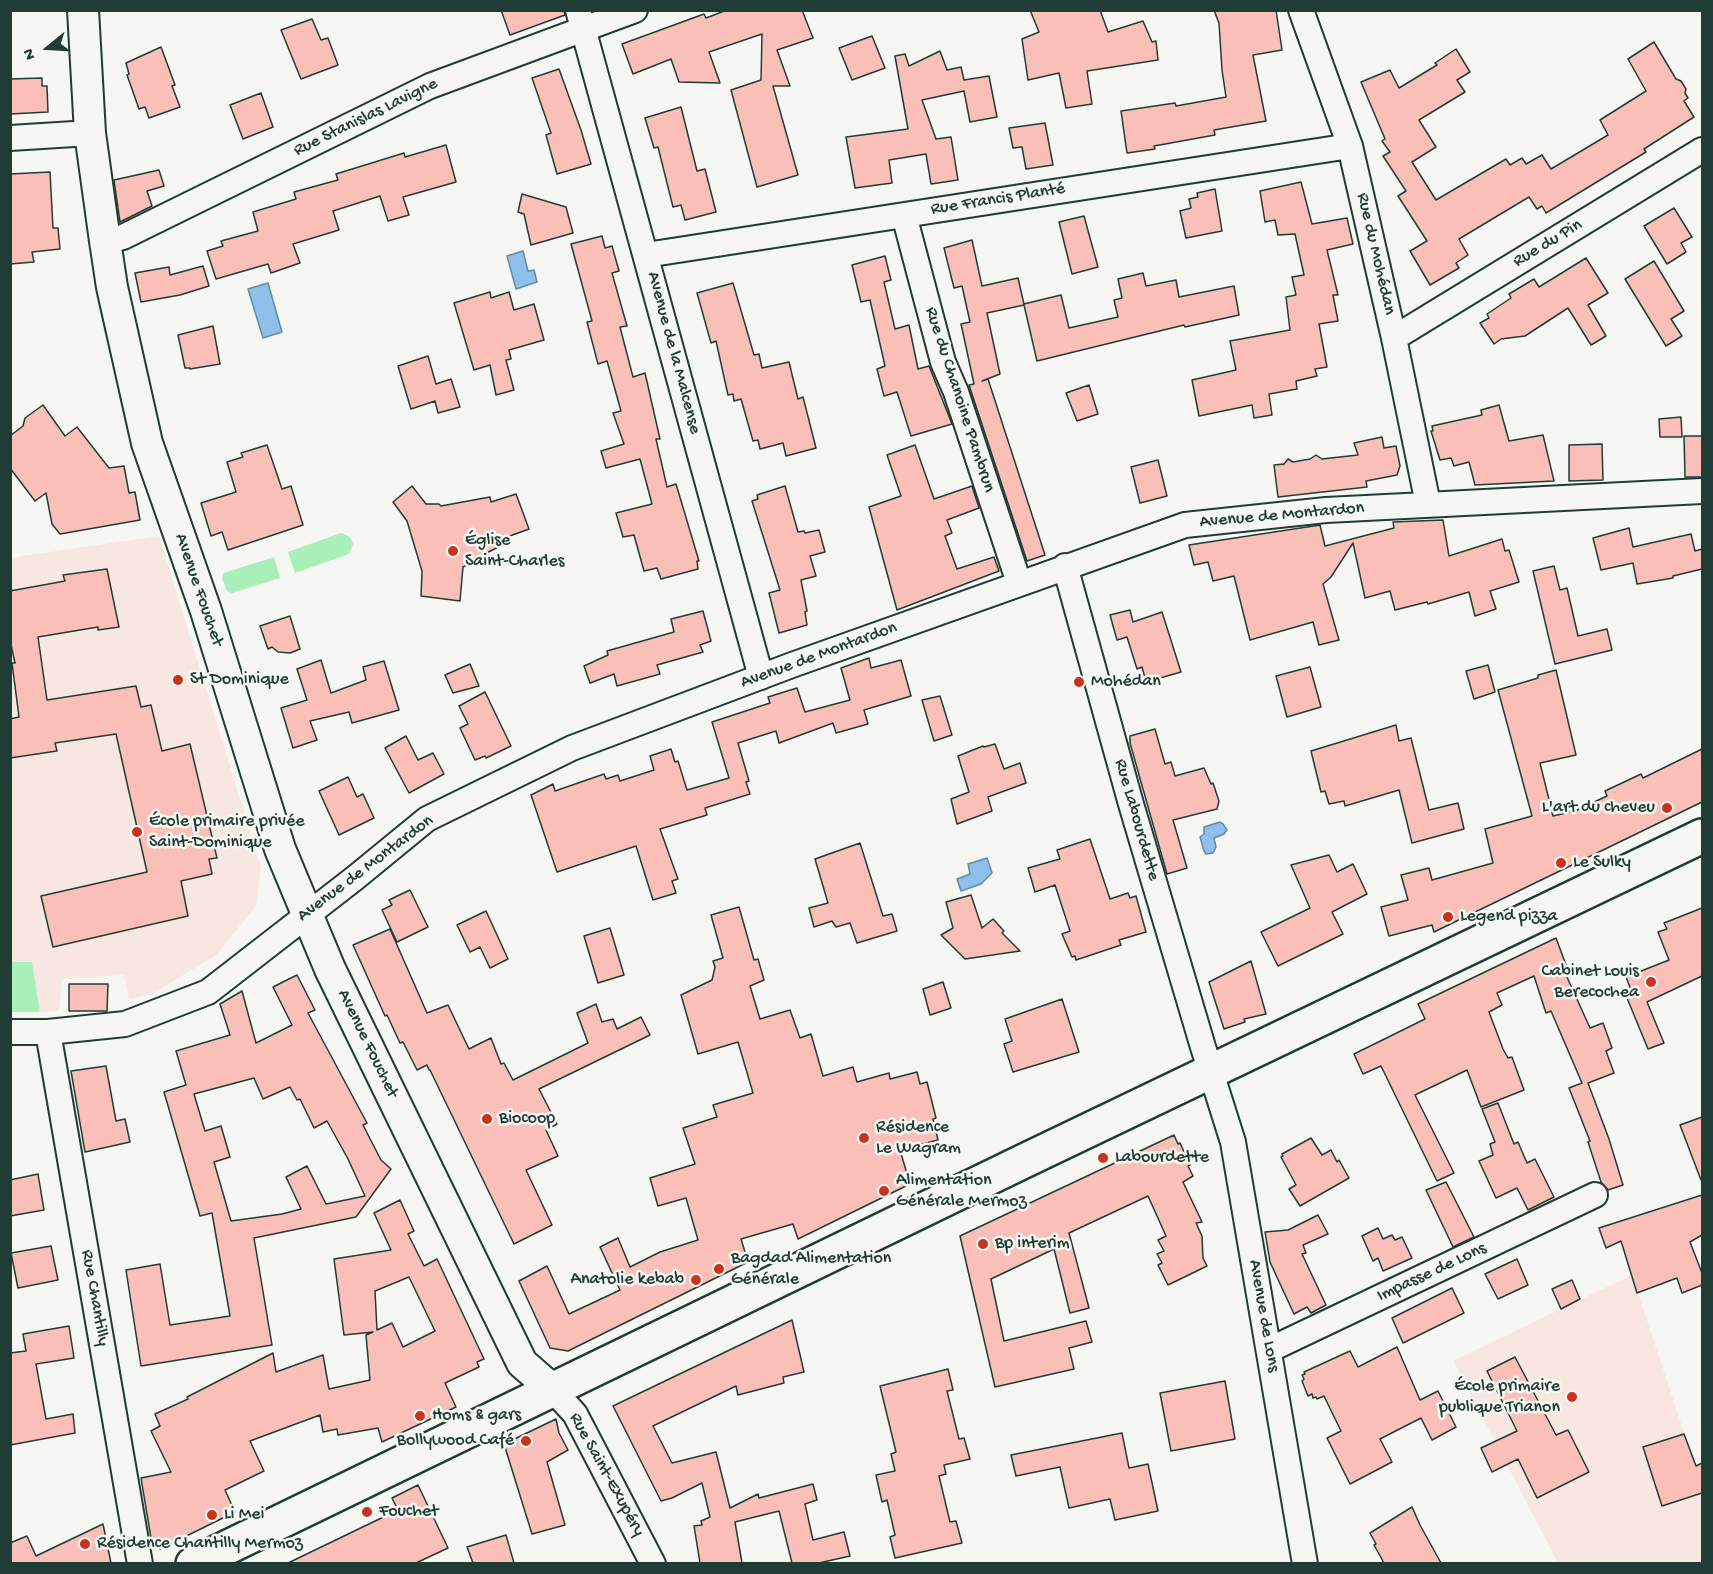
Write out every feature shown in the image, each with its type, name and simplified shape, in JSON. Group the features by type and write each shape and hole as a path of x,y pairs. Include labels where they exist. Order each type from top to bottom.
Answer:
{"main road":[{"path":"193,1563 1702,836"}],"street":[{"name":"Avenue Fouchet","path":"82,10 90,133 105,241 112,287 147,443 206,611 280,849 330,969 522,1363 553,1390"},
{"name":"Rue Stanislas Lavigne","path":"105,241 123,237 430,86 581,20 635,10"},
{"name":"Rue du Mohédan","path":"1301,10 1350,146 1394,338 1428,504"},
{"name":"Avenue de la Malcense","path":"581,20 761,677"},
{"path":"10,138 90,133"},
{"name":"Rue Francis Planté","path":"646,255 1350,146"},
{"name":"Rue du Pin","path":"1394,338 1702,150"},
{"name":"Rue du Chanoine Pambrun","path":"904,215 943,362 956,392 1019,583"},
{"name":"Avenue de Montardon","path":"10,1032 48,1032 124,1024 208,992 356,878 427,819 572,748 1065,566 1185,525 1326,510 1702,491"},
{"name":"Rue Labourdette","path":"1065,566 1128,793 1212,1072"},
{"name":"Rue Chantilly","path":"48,1032 140,1563"},
{"name":"Avenue de Lons","path":"1212,1072 1233,1142 1305,1563"},
{"name":"Impasse de Lons","path":"1269,1350 1595,1195"},
{"name":"Rue Saint-Exupéry","path":"553,1390 575,1414 653,1563"}],"shaded area":[{"path":"159,536 261,867 256,906 216,955 152,994 129,999 124,975 62,979 59,1011 40,1012 32,962 11,962 10,558"},
{"name":"École primaire publique Trianon","path":"1632,1275 1702,1487 1702,1563 1558,1563 1453,1361"}],"green space":[{"path":"341,533 350,537 353,544 349,554 295,573 288,552"},
{"path":"274,557 280,578 232,593 227,591 222,578 224,573"},
{"path":"11,962 32,962 40,1012 11,1012"}],"water":[{"path":"523,251 528,271 534,270 537,282 516,289 507,256"},
{"path":"268,283 282,332 263,338 248,289"},
{"path":"1220,822 1227,830 1224,834 1214,838 1216,847 1213,853 1206,854 1200,837 1204,834 1204,827"},
{"path":"987,858 992,873 981,884 961,891 957,879 970,874 968,864"}],"building":[{"path":"501,10 564,10 565,15 510,35"},
{"path":"727,10 802,10 813,38 777,50 790,86 773,86 798,175 757,187 731,90 761,80 762,34 709,52 720,83 679,82 671,59 633,74 622,44 704,14 706,18"},
{"path":"1030,10 1100,10 1108,32 1143,21 1152,42 1156,41 1158,60 1087,71 1092,104 1066,108 1059,73 1028,80 1022,39 1039,32"},
{"path":"1214,10 1276,10 1282,50 1253,55 1266,121 1214,130 1215,135 1127,153 1121,111 1175,103 1176,106 1226,97 1219,23"},
{"path":"312,19 321,40 328,38 338,65 301,79 281,30"},
{"path":"872,36 885,68 852,80 839,48"},
{"path":"1654,42 1676,79 1681,81 1686,89 1685,93 1688,98 1684,101 1694,117 1644,149 1646,152 1546,213 1542,206 1537,209 1529,197 1459,239 1468,255 1456,263 1459,268 1430,285 1410,251 1427,241 1398,196 1406,191 1383,156 1390,152 1382,141 1385,139 1361,82 1390,70 1399,88 1437,65 1435,63 1456,49 1470,72 1457,80 1465,92 1419,120 1436,147 1412,162 1436,200 1506,159 1510,165 1522,158 1526,164 1542,155 1551,169 1608,135 1600,120 1646,91 1628,59"},
{"path":"161,47 175,85 172,86 180,107 149,118 145,107 139,109 127,75 129,74 126,63"},
{"path":"940,51 947,70 961,67 964,80 989,76 997,117 970,122 964,91 922,100 936,139 951,137 958,180 931,184 926,154 889,160 892,183 855,188 846,137 908,129 895,56 905,54 909,66"},
{"path":"559,69 591,164 557,174 546,135 551,133 532,78"},
{"path":"42,78 42,86 47,86 48,112 10,114 10,79"},
{"path":"261,93 273,127 243,139 230,105"},
{"path":"681,107 697,171 705,169 716,212 685,220 681,205 673,207 658,147 654,148 645,118"},
{"path":"1045,123 1053,165 1026,169 1022,147 1013,148 1009,128"},
{"path":"446,145 456,182 403,197 409,215 388,221 380,196 333,211 339,230 293,244 300,263 271,273 268,264 216,279 207,251 223,246 221,241 258,231 253,212 296,199 294,192 338,180 336,174 404,153 405,157"},
{"path":"159,170 164,186 147,191 152,206 120,222 114,180"},
{"path":"50,172 53,228 58,228 60,249 32,252 34,262 10,264 10,174"},
{"path":"1301,182 1312,224 1347,218 1353,244 1327,250 1338,295 1333,295 1338,321 1319,324 1327,367 1315,369 1317,376 1296,381 1297,389 1269,394 1272,415 1254,418 1252,405 1199,416 1192,380 1236,370 1230,341 1290,330 1286,297 1296,295 1292,277 1304,275 1295,234 1278,235 1275,220 1265,222 1260,191"},
{"path":"1215,189 1222,231 1186,238 1180,211 1191,208 1189,199 1198,197 1197,193"},
{"path":"522,194 566,207 573,233 531,245 524,214 518,212"},
{"path":"1674,208 1692,237 1681,243 1686,252 1667,264 1644,226"},
{"path":"1084,216 1098,267 1072,274 1059,222"},
{"path":"602,236 605,248 612,246 619,271 612,273 627,326 620,327 633,377 645,373 660,439 656,439 667,487 676,484 699,561 697,561 698,569 661,579 657,568 644,571 634,535 623,537 616,513 652,504 640,459 606,468 601,451 624,444 613,413 621,411 607,361 598,364 587,322 592,321 571,244"},
{"path":"972,240 982,286 1018,278 1024,304 1061,295 1069,328 1118,317 1114,300 1122,298 1118,279 1143,273 1146,286 1176,280 1179,297 1234,286 1239,315 1185,327 1184,325 1037,361 1024,305 987,313 1000,374 982,381 988,379 1045,555 1027,561 969,385 974,384 961,324 970,322 962,286 954,288 944,248"},
{"path":"885,256 891,280 884,282 895,329 909,325 918,369 929,366 952,424 911,436 897,392 884,396 877,369 885,366 870,300 861,302 852,265"},
{"path":"1586,258 1608,293 1588,305 1606,336 1591,345 1568,308 1525,336 1501,339 1494,344 1480,323 1489,318 1487,314 1511,298 1509,294 1534,279 1539,287"},
{"path":"1654,261 1684,311 1671,319 1682,336 1666,346 1625,279"},
{"path":"203,266 209,286 180,295 141,302 135,273 169,267 170,275"},
{"path":"733,283 754,355 759,354 762,368 789,362 798,399 803,397 816,448 786,456 783,443 760,449 758,440 753,441 741,399 734,401 733,394 728,395 716,341 711,343 697,293"},
{"path":"490,292 491,298 509,292 514,310 534,304 544,340 509,350 511,359 506,360 514,390 496,395 490,365 474,370 454,303"},
{"path":"213,326 220,364 185,368 178,335"},
{"path":"428,356 436,384 451,379 460,407 438,413 435,401 411,409 398,366"},
{"path":"1089,385 1098,414 1077,421 1066,393"},
{"path":"43,405 65,436 77,427 109,468 124,466 129,493 135,492 140,520 60,534 52,524 46,493 35,501 10,468 10,436 23,426 25,418"},
{"path":"1499,405 1509,441 1543,435 1554,481 1475,485 1469,462 1454,466 1451,458 1440,460 1431,431 1433,431 1432,426 1482,415 1481,410"},
{"path":"1681,417 1682,437 1660,437 1659,419"},
{"path":"1684,436 1702,436 1702,477 1685,477"},
{"path":"1382,437 1384,448 1396,446 1400,466 1397,475 1366,481 1367,487 1278,497 1274,465 1284,464 1288,459 1293,462 1310,459 1316,455 1322,459 1358,455 1354,443"},
{"path":"1602,444 1603,480 1569,481 1569,445"},
{"path":"267,445 282,489 291,486 303,525 228,550 222,532 211,536 201,503 236,492 227,462 243,457 241,453"},
{"path":"915,445 934,499 972,486 979,508 947,520 952,533 945,536 957,569 994,557 999,571 897,610 869,507 901,496 887,455"},
{"path":"1158,460 1167,496 1140,503 1131,467"},
{"name":"Église Saint-Charles","path":"412,486 426,504 441,506 490,497 491,502 516,494 529,529 507,537 508,542 463,567 460,601 421,596 422,571 407,521 393,502"},
{"path":"785,486 798,532 819,530 825,552 810,556 816,576 801,580 807,611 805,612 807,625 779,633 769,593 780,590 752,501 758,499 757,495"},
{"path":"1443,520 1449,556 1502,539 1505,551 1509,550 1519,582 1490,591 1496,609 1475,616 1469,592 1428,604 1427,602 1395,610 1390,591 1365,598 1353,543 1331,577 1323,584 1339,640 1319,645 1313,622 1250,640 1234,576 1213,581 1208,562 1194,565 1189,545 1320,525 1325,546 1394,528 1393,522"},
{"path":"1629,528 1633,547 1691,534 1695,551 1702,549 1702,569 1673,576 1673,578 1637,584 1633,563 1601,570 1593,538"},
{"path":"1554,566 1560,590 1567,588 1578,636 1607,629 1612,650 1555,664 1533,571"},
{"path":"107,569 119,627 98,630 98,627 38,637 47,700 136,686 141,707 151,705 162,751 190,744 217,858 209,859 212,874 181,881 188,916 53,947 41,896 147,872 116,734 55,743 57,751 10,758 10,719 19,717 12,663 15,663 10,640 10,591 65,581 63,575"},
{"path":"1130,610 1133,622 1162,612 1181,672 1146,682 1142,667 1137,669 1127,637 1117,640 1110,615"},
{"path":"703,611 711,641 700,645 703,652 657,665 660,674 617,686 614,674 590,683 584,666 608,655 607,651 674,632 671,619"},
{"path":"290,616 300,649 290,653 278,652 272,647 268,649 260,626"},
{"path":"869,658 871,668 901,660 911,696 864,710 868,724 836,733 833,723 779,743 776,731 738,743 749,781 746,782 750,794 705,808 707,815 660,829 678,879 672,881 676,893 653,900 636,846 557,872 531,795 553,784 555,791 604,774 606,779 618,775 620,781 654,770 650,756 671,749 675,762 678,761 687,790 729,778 712,722 770,703 768,697 797,688 805,712 850,700 841,668"},
{"path":"321,660 331,693 366,680 363,667 384,661 399,710 352,723 349,712 310,721 317,740 293,748 281,708 307,700 297,669"},
{"path":"470,664 479,686 453,693 445,675"},
{"path":"1488,665 1495,692 1474,699 1466,671"},
{"path":"1310,667 1321,707 1287,717 1276,676"},
{"path":"1556,670 1576,755 1540,763 1553,816 1575,811 1607,796 1605,791 1641,774 1643,778 1702,749 1702,802 1434,932 1432,925 1389,936 1381,907 1408,900 1401,875 1429,868 1432,880 1493,863 1485,829 1532,816 1498,690"},
{"path":"485,692 511,746 486,758 485,756 475,760 460,728 468,724 459,706"},
{"path":"940,696 952,735 934,741 922,700"},
{"path":"1396,725 1399,741 1411,738 1429,810 1458,803 1464,829 1412,843 1399,790 1345,806 1344,801 1329,804 1325,791 1321,792 1311,751"},
{"path":"1155,729 1165,764 1171,762 1175,776 1204,768 1211,784 1213,783 1219,801 1217,809 1173,820 1187,868 1167,874 1130,743 1130,736"},
{"path":"406,736 418,760 433,753 444,774 409,793 385,748"},
{"path":"995,744 1004,769 1020,763 1026,783 988,797 992,811 957,824 951,799 969,792 958,756"},
{"path":"348,777 357,797 363,794 374,818 339,835 319,791"},
{"path":"1090,839 1110,899 1128,893 1130,898 1136,896 1146,932 1119,940 1121,945 1076,960 1075,956 1072,957 1062,934 1070,931 1055,885 1035,892 1028,868 1060,859 1057,850"},
{"path":"860,843 883,916 892,914 897,931 857,943 850,923 836,927 832,921 814,927 809,908 828,903 815,859"},
{"path":"1329,855 1337,872 1353,864 1367,894 1332,912 1343,934 1278,966 1261,932 1310,908 1291,865"},
{"path":"410,890 428,927 397,942 382,910 392,905 389,900"},
{"path":"971,895 982,928 993,919 1004,931 1002,933 1020,951 965,959 941,935 953,928 946,902"},
{"path":"739,907 754,960 758,959 764,980 750,986 760,1019 790,1010 800,1038 811,1034 823,1076 853,1067 857,1082 889,1073 890,1079 917,1072 920,1084 927,1082 936,1118 933,1119 938,1140 900,1150 910,1184 798,1239 793,1224 741,1239 748,1262 568,1351 550,1348 519,1281 547,1266 569,1314 620,1290 600,1247 618,1238 630,1267 660,1252 698,1240 686,1198 658,1206 650,1178 695,1164 683,1128 717,1117 713,1105 753,1093 738,1042 698,1054 681,995 712,980 715,967 713,961 723,958 711,915"},
{"path":"1702,908 1702,976 1647,1002 1664,1043 1648,1049 1627,998 1633,995 1626,977 1669,960 1658,932 1667,929 1664,923"},
{"path":"486,911 508,959 490,968 480,947 470,952 457,925"},
{"path":"610,928 624,975 598,983 584,936"},
{"path":"390,929 427,1013 448,1005 469,1049 491,1038 501,1064 504,1063 513,1080 588,1043 577,1013 596,1004 602,1022 613,1019 617,1029 641,1017 650,1035 539,1089 557,1124 546,1130 558,1156 526,1170 552,1225 514,1244 430,1070 427,1065 417,1070 403,1042 400,1043 387,1015 385,1016 353,945"},
{"path":"1556,938 1566,965 1562,966 1590,1028 1603,1023 1612,1048 1606,1051 1614,1073 1588,1083 1623,1185 1608,1190 1601,1182 1588,1142 1590,1141 1569,1088 1582,1083 1551,1011 1546,1013 1534,976 1497,993 1502,1005 1489,1012 1503,1049 1508,1058 1512,1057 1524,1090 1481,1107 1467,1070 1415,1095 1454,1173 1437,1181 1381,1066 1363,1074 1354,1054 1425,1019 1418,1004"},
{"path":"1251,961 1266,1014 1244,1019 1245,1022 1224,1029 1209,982"},
{"path":"297,975 315,1010 308,1013 367,1123 363,1125 381,1160 391,1169 356,1217 254,1238 272,1345 141,1366 126,1270 160,1264 170,1325 230,1316 212,1213 200,1216 164,1092 186,1085 176,1051 230,1035 220,1004 242,991 256,1043 292,1025 273,987","holes":["254,1078 263,1099 290,1087 297,1100 300,1099 314,1128 327,1121 365,1196 326,1204 307,1166 286,1177 301,1209 231,1221 214,1162 230,1157 221,1126 205,1131 194,1094"]},
{"path":"943,982 951,1008 930,1015 923,989"},
{"path":"69,984 108,984 107,1011 69,1011"},
{"path":"1062,999 1079,1052 1013,1072 1004,1044 1012,1041 1005,1019"},
{"path":"106,1066 116,1121 125,1119 130,1142 85,1152 71,1071"},
{"path":"1498,1103 1514,1144 1518,1142 1527,1163 1535,1159 1554,1197 1528,1210 1517,1188 1496,1198 1479,1161 1493,1155 1490,1144 1495,1142 1482,1109"},
{"path":"1702,1117 1702,1180 1701,1180 1680,1125"},
{"path":"1174,1135 1178,1144 1180,1143 1193,1176 1183,1182 1202,1222 1196,1223 1202,1236 1203,1258 1207,1266 1168,1285 1158,1265 1162,1263 1157,1254 1164,1251 1158,1240 1166,1236 1148,1196 1069,1233 1089,1308 1070,1313 1054,1249 991,1279 1004,1341 1086,1321 1092,1342 1069,1348 1074,1369 995,1387 960,1236"},
{"path":"1311,1138 1322,1155 1331,1150 1349,1178 1300,1206 1289,1189 1296,1185 1281,1157 1282,1154"},
{"path":"38,1174 44,1210 10,1216 10,1180"},
{"path":"1446,1182 1474,1237 1453,1247 1426,1190"},
{"path":"1702,1195 1702,1235 1690,1242 1702,1273 1702,1285 1682,1293 1677,1278 1637,1293 1621,1241 1606,1248 1599,1228"},
{"path":"400,1200 414,1231 408,1234 424,1266 437,1259 484,1359 477,1362 479,1367 445,1383 456,1407 382,1442 378,1428 338,1435 337,1429 323,1432 320,1415 250,1441 264,1471 225,1490 235,1512 160,1549 152,1544 141,1478 171,1472 151,1431 160,1426 155,1414 188,1399 187,1397 273,1353 276,1372 323,1355 329,1389 370,1380 366,1335 373,1332 344,1335 334,1259 391,1250 374,1213","holes":["409,1277 435,1331 403,1347 392,1323 377,1330 375,1291"]},
{"path":"1318,1215 1328,1234 1303,1245 1306,1253 1302,1254 1326,1305 1311,1313 1307,1307 1294,1314 1270,1262 1265,1232 1288,1230"},
{"path":"1378,1228 1383,1239 1392,1235 1395,1240 1402,1237 1412,1258 1383,1271 1378,1258 1373,1261 1362,1236"},
{"path":"51,1246 58,1280 18,1288 11,1253"},
{"path":"1517,1259 1528,1285 1498,1299 1485,1274"},
{"path":"1572,1280 1580,1299 1561,1309 1552,1289"},
{"path":"1452,1288 1464,1313 1403,1343 1392,1318"},
{"path":"792,1320 804,1372 783,1377 784,1383 738,1395 736,1386 653,1426 672,1463 716,1452 730,1508 758,1494 759,1498 813,1484 817,1500 805,1504 813,1540 844,1532 850,1556 819,1563 792,1563 779,1511 735,1522 742,1563 700,1563 694,1526 702,1525 701,1521 710,1517 702,1483 661,1501 613,1406"},
{"path":"69,1326 74,1358 36,1364 46,1419 73,1414 75,1433 10,1445 10,1353 26,1351 23,1334"},
{"path":"1397,1347 1420,1400 1438,1391 1456,1427 1432,1440 1421,1418 1380,1439 1392,1462 1350,1484 1327,1438 1341,1431 1324,1396 1317,1399 1313,1398 1312,1394 1308,1396 1302,1375 1350,1351 1358,1367"},
{"path":"1515,1357 1556,1435 1568,1430 1589,1472 1537,1498 1518,1459 1492,1472 1481,1448 1517,1431 1487,1371"},
{"path":"948,1369 953,1390 947,1391 959,1439 964,1438 970,1459 944,1465 946,1474 939,1476 950,1522 956,1521 962,1543 895,1558 890,1537 895,1535 887,1500 882,1502 876,1475 895,1471 891,1454 896,1452 880,1386"},
{"path":"1225,1381 1235,1439 1171,1451 1160,1393"},
{"path":"556,1419 559,1433 568,1450 547,1462 565,1525 532,1534 504,1444"},
{"path":"1122,1433 1129,1468 1148,1464 1158,1511 1115,1520 1110,1499 1069,1508 1060,1467 1016,1476 1011,1455"},
{"path":"1684,1434 1696,1466 1702,1463 1702,1493 1662,1506 1643,1447"},
{"path":"418,1485 448,1548 416,1563 288,1563 398,1510 392,1498"},
{"path":"1412,1507 1441,1563 1384,1563 1374,1545 1376,1544 1370,1533"},
{"name":"Résidence Chantilly Mermoz","path":"103,1524 111,1563 10,1563 10,1543 27,1536 36,1556"},
{"path":"506,1535 514,1563 473,1563 467,1547"}],"place":[{"name":"Église Saint-Charles","path":"453,551"},
{"name":"St Dominique","path":"178,680"},
{"name":"Mohédan","path":"1079,682"},
{"name":"L'art du cheveu","path":"1667,808"},
{"name":"École primaire privée Saint-Dominique","path":"137,832"},
{"name":"Le Sulky","path":"1561,863"},
{"name":"Legend pizza","path":"1448,917"},
{"name":"Cabinet Louis Berecochea","path":"1651,982"},
{"name":"Biocoop","path":"487,1119"},
{"name":"Résidence Le Wagram","path":"864,1138"},
{"name":"Labourdette","path":"1103,1158"},
{"name":"Alimentation Générale Mermoz","path":"884,1191"},
{"name":"Bp interim","path":"983,1244"},
{"name":"Bagdad Alimentation Générale","path":"719,1269"},
{"name":"Anatolie kebab","path":"696,1280"},
{"name":"École primaire publique Trianon","path":"1572,1397"},
{"name":"Homs & gars","path":"420,1416"},
{"name":"Bollywood Café","path":"526,1441"},
{"name":"Fouchet","path":"367,1512"},
{"name":"Li Mei","path":"212,1515"},
{"name":"Résidence Chantilly Mermoz","path":"85,1544"}]}
